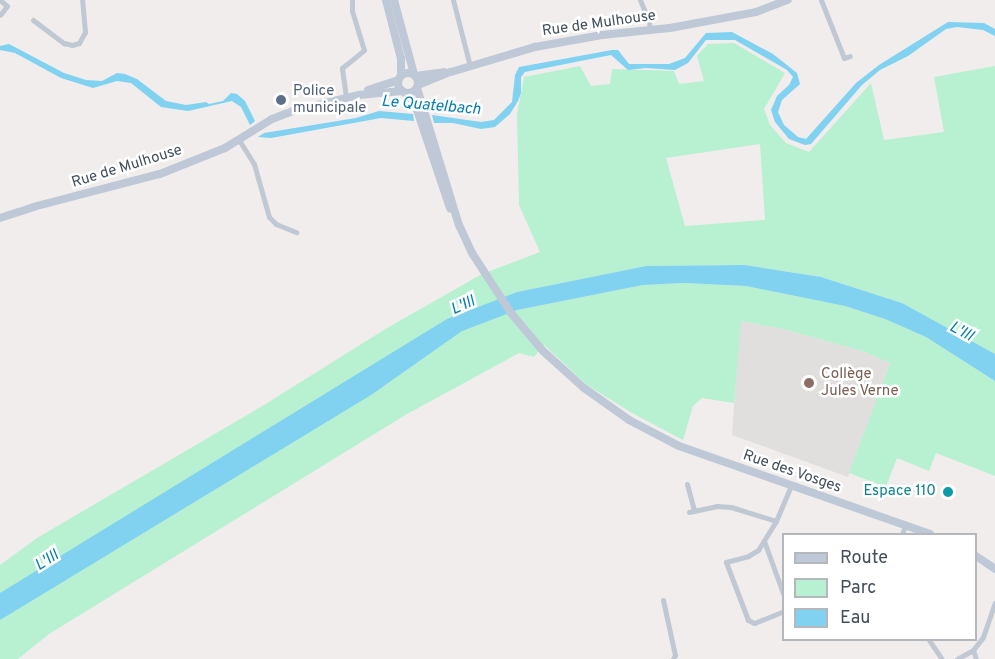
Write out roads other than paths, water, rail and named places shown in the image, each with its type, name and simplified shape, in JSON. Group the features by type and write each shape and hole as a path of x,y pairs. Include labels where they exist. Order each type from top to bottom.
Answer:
{"main road":[{"path":"386,0 399,50 400,77 404,92 421,112"},
{"name":"Rue des Vosges","path":"394,0 418,87 424,123 459,225 485,276 530,336 554,362 592,394 629,420 679,446 927,533"},
{"name":"Rue de Mulhouse","path":"0,218 33,207 160,174 239,140 291,111 359,95 404,92 451,72 553,43 650,31 756,12 788,0"},
{"name":"Rue de Mulhouse","path":"359,95 400,77 451,72"},
{"path":"977,557 993,565"}],"street":[{"path":"0,0 7,6 0,15"},
{"path":"33,20 64,43 72,45 79,43 85,32 82,0"},
{"path":"346,98 342,68 364,50 352,11 352,0"},
{"path":"453,0 470,66"},
{"path":"640,0 649,21 650,31"},
{"path":"820,0 844,58 850,56"},
{"path":"239,140 254,164 269,217 276,224 296,232"},
{"path":"687,484 692,512 717,506 731,507 776,521"},
{"path":"782,611 754,622 745,617 726,562 748,556 758,550 776,521 791,486"},
{"path":"902,533 905,526"},
{"path":"764,541 782,593"},
{"path":"758,550 767,550"},
{"path":"663,600 675,655 673,659"},
{"path":"957,659 973,650 983,637 995,603"},
{"path":"930,641 942,659"},
{"path":"973,650 976,659"}],"water":[{"path":"948,22 984,23 995,29 995,36 983,30 957,27 946,29 908,56 880,70 862,85 811,144 805,145 789,139 775,122 771,110 777,96 789,85 793,77 787,70 735,40 706,40 688,63 675,70 646,68 628,70 611,55 525,72 521,77 521,93 518,101 510,114 495,127 481,129 453,123 434,123 432,115 481,122 494,120 512,102 515,75 519,67 612,50 618,50 629,64 669,64 685,58 706,33 732,32 773,54 797,73 800,84 782,100 778,112 784,125 798,137 806,139 856,83 879,65"},
{"path":"9,44 64,73 86,80 102,81 117,73 125,74 137,79 166,101 186,105 206,102 209,104 223,101 231,93 237,94 245,101 255,121 250,125 241,107 232,101 188,111 161,107 131,83 117,81 93,88 61,78 15,53 0,50 0,46"},
{"path":"379,111 413,114 414,121 381,118 271,138 258,137 264,133 356,118"},
{"name":"L'Ill","path":"745,265 821,277 902,303 995,354 995,381 926,337 885,319 845,306 746,286 684,283 643,285 517,310 462,331 371,395 0,620 0,593 447,319 517,292 646,266"}],"place":[{"name":"Police municipale","path":"281,100"},
{"name":"Collège Jules Verne","path":"809,383"},
{"name":"Espace 110","path":"948,492"}],"water label":[{"name":"Le Quatelbach","path":"431,106"}]}
